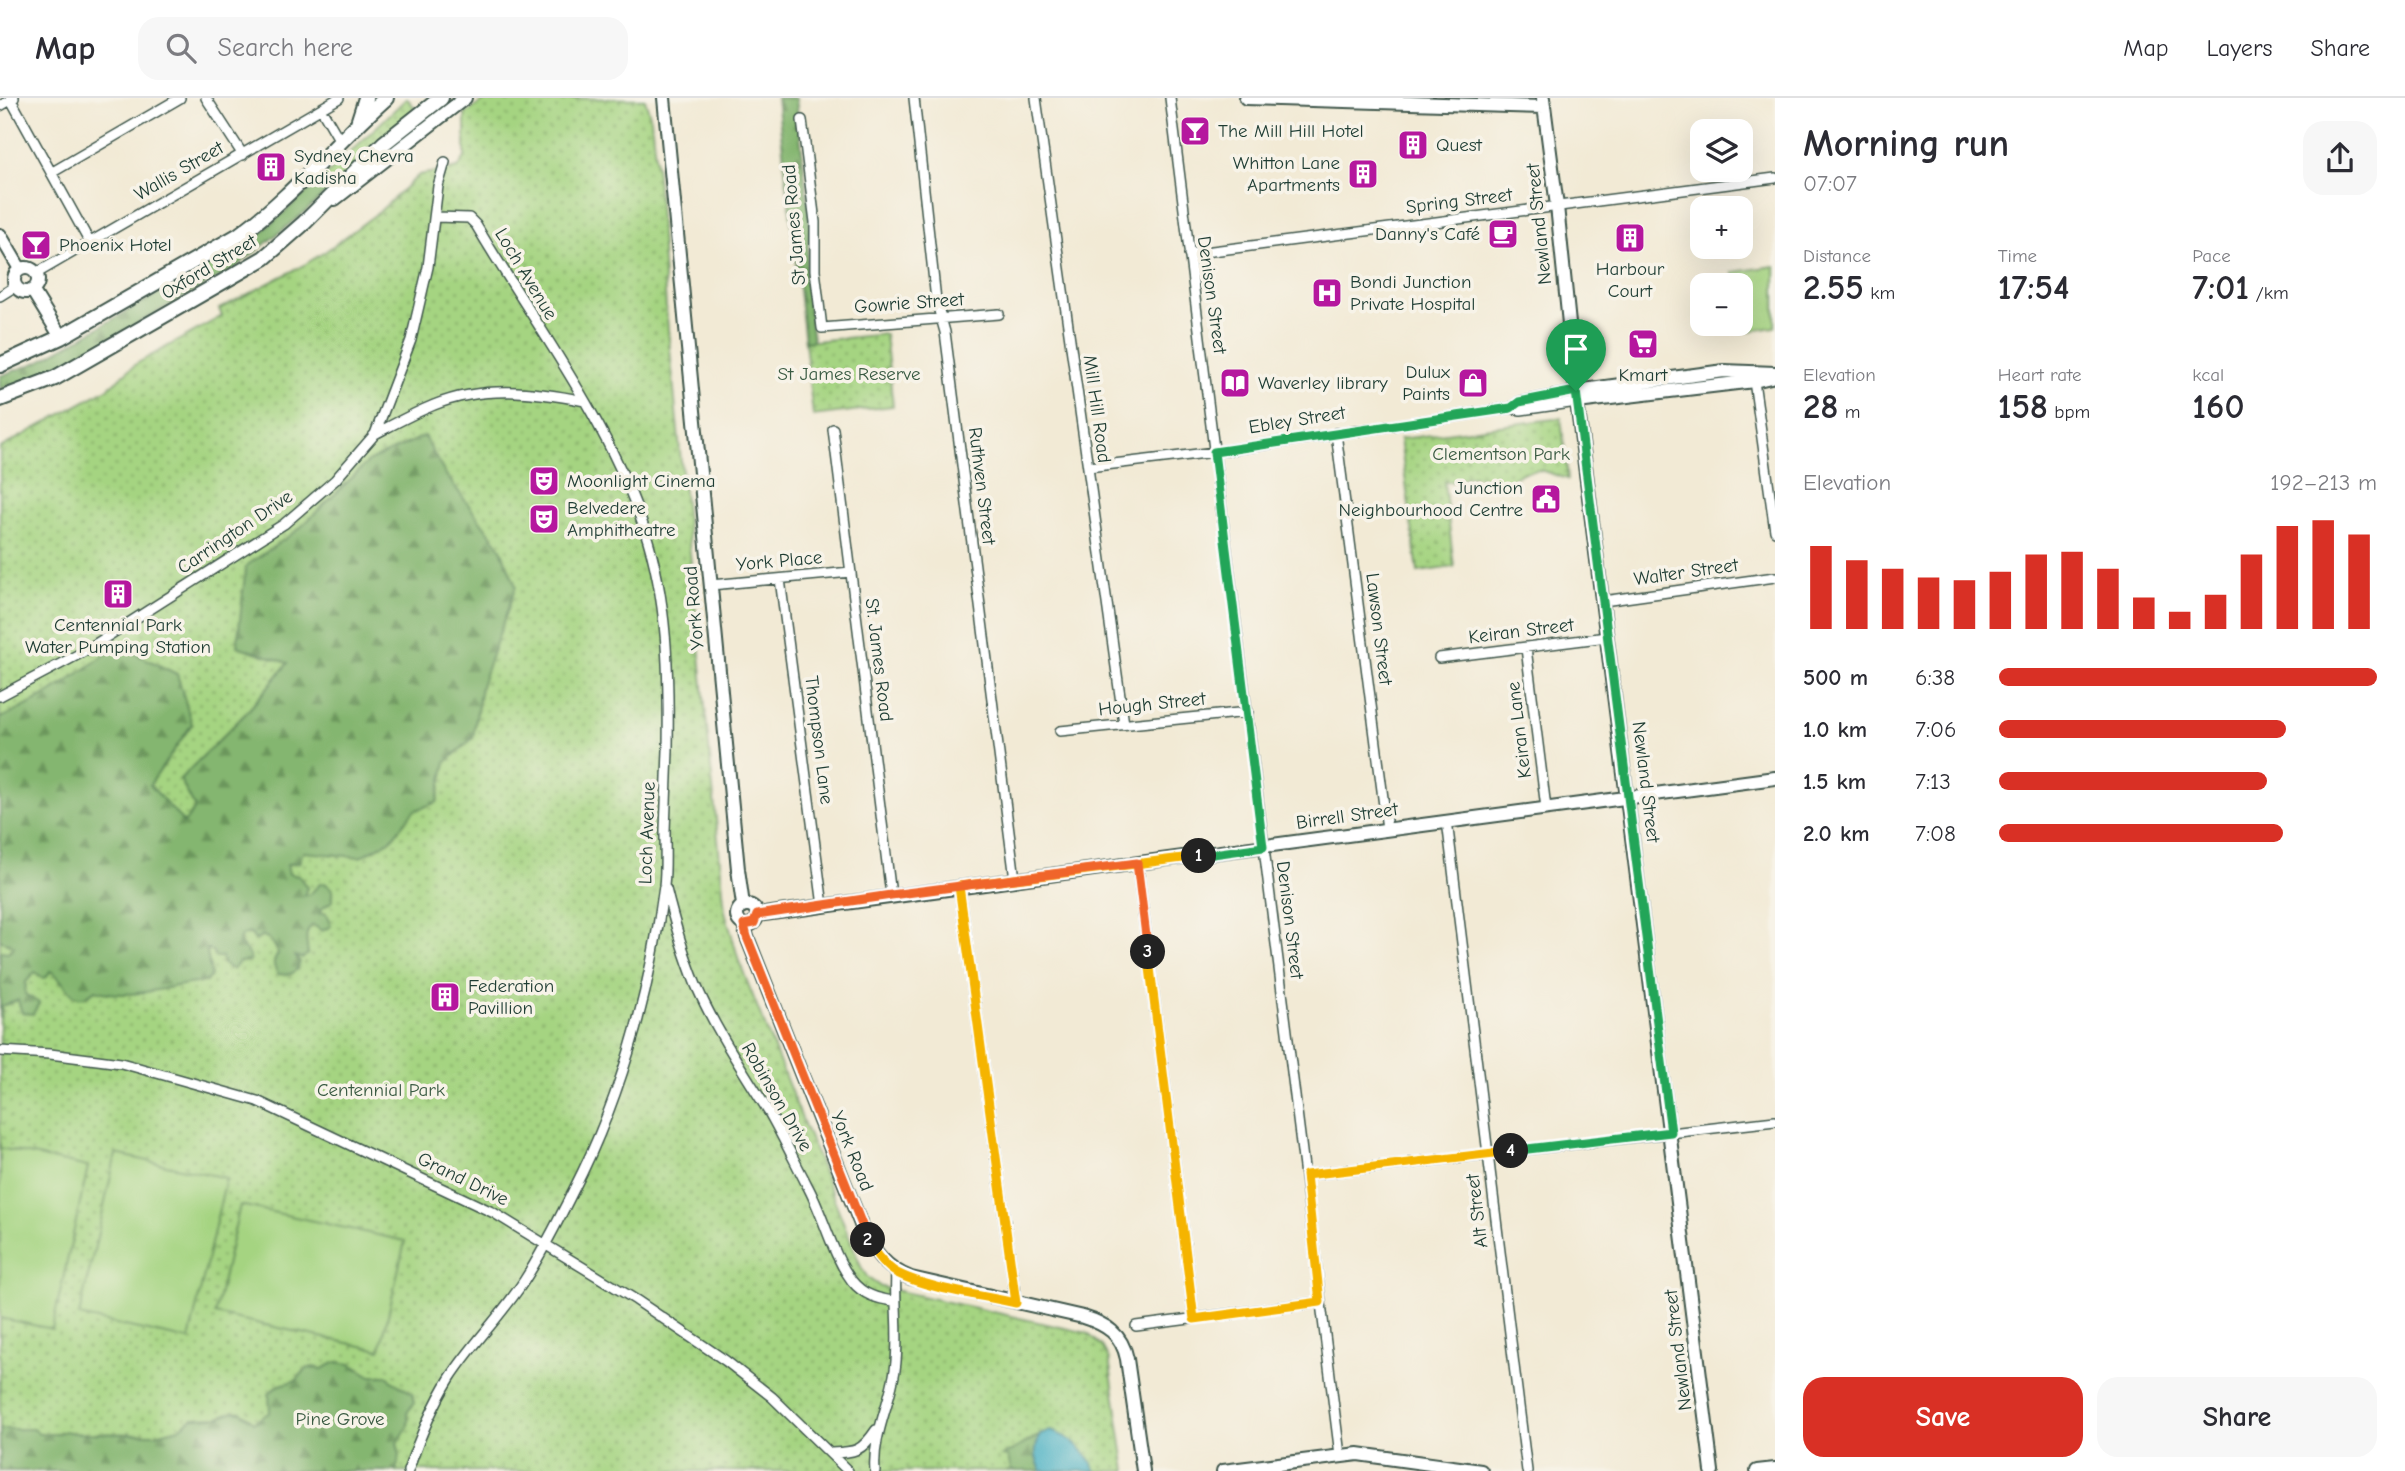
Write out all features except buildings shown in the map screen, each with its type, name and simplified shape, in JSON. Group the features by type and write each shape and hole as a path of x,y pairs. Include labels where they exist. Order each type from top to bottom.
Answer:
{"main road":[{"path":"358,123 366,98"},
{"name":"Oxford Street","path":"0,365 61,337 239,235 259,220 386,98"},
{"name":"Oxford Street","path":"0,399 55,379 264,258 304,223 384,143 441,98"},
{"path":"304,223 465,98"},
{"name":"York Road","path":"664,98 743,905"},
{"path":"1246,98 1544,102"},
{"name":"Newland Street","path":"1544,102 1576,396 1713,1471"},
{"path":"0,235 20,269"},
{"path":"27,267 37,274 38,281 32,290 21,291 16,286 14,279 20,269 27,267"},
{"path":"32,290 61,337"},
{"name":"Ebley Street","path":"1576,396 1724,370 1775,374"},
{"name":"Ebley Street","path":"1576,396 1754,380 1775,374"},
{"name":"Birrell Street","path":"757,915 1775,778"},
{"path":"743,905 753,906 757,915 754,923 744,925 739,922 736,915 743,905"},
{"name":"York Road","path":"744,925 784,1033 874,1251 896,1272 926,1283 1090,1319 1116,1333 1125,1349 1143,1471"},
{"path":"1223,1471 1358,1454 1481,1471"},
{"path":"1757,1471 1775,1469"}],"street":[{"path":"51,173 180,98"},
{"path":"206,98 243,155"},
{"name":"Wallis Street","path":"37,274 339,98"},
{"name":"Ruthven Street","path":"914,98 936,300 945,332 1015,879"},
{"name":"Mill Hill Road","path":"1036,98 1124,724"},
{"name":"Denison Street","path":"1170,98 1340,1455"},
{"path":"0,106 11,99 90,243"},
{"path":"322,110 340,141"},
{"name":"St James Road","path":"802,120 815,222 815,270 822,328"},
{"name":"Carrington Drive","path":"0,696 83,652 284,524 335,480 375,434 411,340 428,267 438,186 445,162"},
{"name":"Spring Street","path":"1189,254 1775,178"},
{"name":"Loch Avenue","path":"408,1471 426,1424 450,1378 524,1281 583,1170 615,1091 640,1012 664,883 668,660 659,587 645,529 585,401 476,225 469,218 436,217"},
{"path":"0,296 16,286"},
{"name":"Gowrie Street","path":"822,328 999,314"},
{"path":"1754,380 1775,531"},
{"path":"375,434 436,404 468,395 502,390 540,392 585,401"},
{"name":"Ebley Street","path":"1088,467 1214,452 1511,408 1519,402 1576,396"},
{"name":"St. James Road","path":"833,429 891,895"},
{"name":"Lawson Street","path":"1336,433 1387,830"},
{"name":"York Place","path":"711,585 851,572"},
{"name":"Walter Street","path":"1603,601 1775,577"},
{"name":"Thompson Lane","path":"780,579 823,906"},
{"name":"Keiran Street","path":"1439,658 1607,637"},
{"name":"Keiran Lane","path":"1526,648 1546,808"},
{"name":"Hough Street","path":"1060,731 1248,712"},
{"name":"Alt Street","path":"1447,821 1527,1471"},
{"path":"1137,863 1194,1319"},
{"name":"Robinson Drive","path":"664,883 680,943 697,987 726,1045 770,1115 818,1206 841,1262 854,1283 865,1293 877,1299 894,1301"},
{"path":"959,886 1016,1303"},
{"name":"Grand Drive","path":"0,1051 121,1063 257,1101 494,1213 636,1300 726,1361 772,1397 848,1471"},
{"path":"1306,1175 1775,1121"},
{"path":"875,1471 874,1456 878,1432 895,1371 896,1272"},
{"path":"1136,1326 1320,1302"},
{"path":"831,1453 862,1449 876,1431 885,1413"}],"green space":[{"path":"407,98 415,108 332,187 323,178"},
{"name":"Centennial Park","path":"488,98 645,99 651,119 657,175 666,308 725,911 739,961 862,1269 868,1278 881,1287 1087,1333 1102,1346 1109,1359 1126,1471 0,1471 0,448 107,389 136,364 222,316 219,309 326,251 380,211 419,175 458,168 465,157 465,114"},
{"path":"777,98 796,98 810,228 805,276 813,341 805,342"},
{"path":"323,178 332,187 234,269 45,375 0,389 0,376 38,362 255,238"},
{"path":"1775,266 1775,327 1753,330 1753,273 1733,272"},
{"name":"St James Reserve","path":"885,334 893,406 813,416 805,342"},
{"name":"Clementson Park","path":"1561,418 1568,479 1540,470 1524,472 1503,483 1477,476 1444,482 1454,567 1418,572 1400,439"},
{"path":"424,436 444,472 500,547 516,586 481,686 473,738 446,762 437,802 414,811 390,841 360,857 303,852 299,863 287,864 289,874 299,876 307,888 304,896 320,884 325,883 332,889 332,901 320,910 326,914 331,926 322,931 313,925 310,928 306,938 308,954 302,958 295,956 300,962 292,973 278,974 274,964 278,954 274,945 261,935 255,940 250,933 241,936 239,942 250,956 250,961 239,962 233,970 223,964 222,957 215,957 208,949 211,976 206,982 137,993 95,990 80,997 70,992 50,971 47,977 43,978 35,972 26,982 25,994 39,1003 33,1014 22,1013 18,1000 2,1006 0,1019 0,951 8,952 14,946 0,940 0,718 47,695 118,645 177,674 192,724 150,785 184,823 195,808 180,779 246,713 288,663 237,646 246,566 299,529 369,461"},
{"path":"0,1148 88,1167 52,1329 0,1318"},
{"path":"116,1154 226,1178 189,1340 79,1316"},
{"path":"240,1205 405,1241 380,1350 215,1314"},
{"name":"Pine Grove","path":"336,1362 351,1364 371,1376 388,1376 412,1393 414,1403 407,1413 408,1426 397,1443 400,1455 396,1471 0,1471 0,1429 34,1429 39,1434 65,1431 156,1434 179,1428 193,1418 219,1417 234,1411 241,1412 254,1422 270,1412 269,1394 277,1386 297,1380 306,1369 322,1369"},
{"path":"1040,1435 1036,1453 1042,1471 1011,1471 1008,1457 1002,1456"}],"water":[{"path":"1050,1431 1078,1446 1096,1471 1042,1471 1036,1458 1037,1445 1040,1435"}],"place":[{"name":"The Mill Hill Hotel","path":"1195,131"},
{"name":"Quest","path":"1413,145"},
{"name":"Sydney Chevra Kadisha","path":"271,167"},
{"name":"Whitton Lane Apartments","path":"1363,174"},
{"name":"Danny's Café","path":"1503,234"},
{"name":"Harbour Court","path":"1630,238"},
{"name":"Phoenix Hotel","path":"36,245"},
{"name":"Bondi Junction Private Hospital","path":"1327,293"},
{"name":"Kmart","path":"1643,344"},
{"name":"Waverley library","path":"1235,383"},
{"name":"Dulux Paints","path":"1473,383"},
{"name":"Moonlight Cinema","path":"544,481"},
{"name":"Junction Neighbourhood Centre","path":"1546,499"},
{"name":"Belvedere Amphitheatre","path":"544,519"},
{"name":"Centennial Park Water Pumping Station","path":"118,594"},
{"name":"Federation Pavillion","path":"445,997"}],"route":[{"path":"1576,391 1519,402 1511,408 1214,452 1263,847 1200,856 1137,863 959,886 1004,1215 1016,1303 926,1283 896,1272 874,1251 862,1227 765,985 744,925 754,923 757,915 850,900 1137,863 1194,1319 1320,1302 1306,1175 1671,1132 1576,391"}]}
